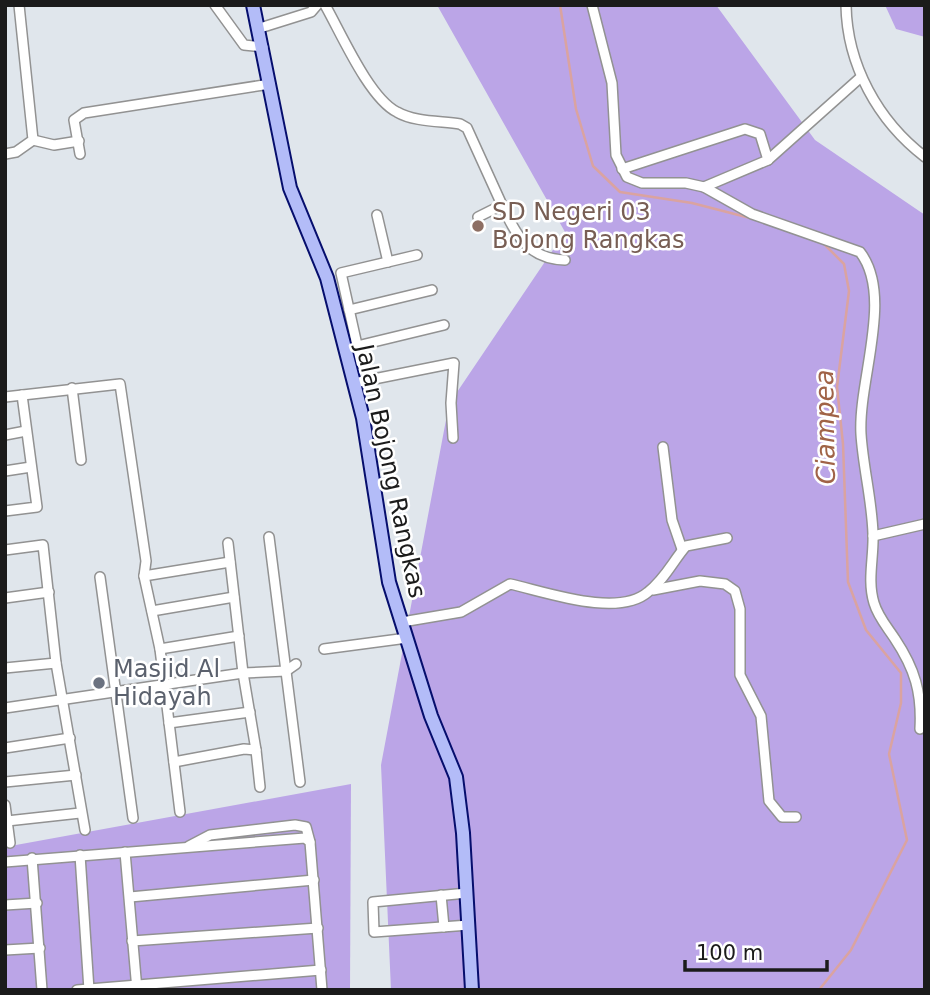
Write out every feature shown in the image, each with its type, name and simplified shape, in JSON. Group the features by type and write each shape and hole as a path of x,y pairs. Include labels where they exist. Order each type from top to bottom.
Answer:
{"main road":[{"name":"Jalan Bojong Rangkas","path":"253,5 260,28 290,188 327,278 371,454 382,550 431,716 456,777 467,893 472,990"}],"street":[{"path":"19,5 33,139"},
{"path":"215,5 244,46 262,47"},
{"path":"260,28 311,12 317,5"},
{"path":"325,5 376,93 391,109 404,116 465,125 502,205 527,248 537,254 565,260"},
{"path":"593,5 612,83 616,155 622,169 633,181 686,183 704,187 752,214 860,252 868,262 875,289 874,334 863,380 861,433 873,536 871,593 875,606 920,675 920,729"},
{"path":"846,5 851,50 861,77 883,114 925,157"},
{"path":"704,187 768,160 861,77"},
{"path":"80,154 74,120 84,113 270,84"},
{"path":"622,169 749,128 760,134 768,160"},
{"path":"33,139 54,145 79,141"},
{"path":"5,154 16,152 33,139"},
{"path":"478,217 502,205"},
{"path":"377,215 388,262"},
{"path":"374,379 361,363 341,273 417,255"},
{"path":"349,310 432,290"},
{"path":"357,346 444,326"},
{"path":"354,383 454,363 451,403 453,438"},
{"path":"5,397 116,382 122,389 146,561 144,576 160,649 180,812"},
{"path":"72,388 81,460"},
{"path":"5,511 37,507 22,395"},
{"path":"5,435 26,431"},
{"path":"663,447 672,520 682,549"},
{"path":"5,471 32,467"},
{"path":"873,536 925,524"},
{"path":"269,537 300,782"},
{"path":"402,622 461,612 510,584 616,604 632,601 648,592 673,567 682,549 691,543 727,538"},
{"path":"228,543 260,787"},
{"path":"5,550 43,545 56,663 85,830"},
{"path":"144,576 230,562"},
{"path":"100,577 133,818"},
{"path":"648,592 700,581 725,584 735,591 740,608 740,675 761,716 767,792 774,810 782,817 796,817"},
{"path":"5,598 49,592"},
{"path":"152,611 234,597"},
{"path":"160,649 239,636"},
{"path":"324,649 407,638"},
{"path":"5,668 56,663"},
{"path":"5,708 243,673 286,671 296,664"},
{"path":"169,723 250,712"},
{"path":"5,748 70,738"},
{"path":"174,762 244,749 256,750"},
{"path":"5,782 76,775"},
{"path":"5,805 10,843"},
{"path":"7,821 80,813"},
{"path":"5,862 300,838 310,842 322,990"},
{"path":"125,852 137,988"},
{"path":"80,855 89,989"},
{"path":"32,858 42,990"},
{"path":"130,897 314,880"},
{"path":"467,893 373,902 374,932 469,925"},
{"path":"441,895 444,927"},
{"path":"5,905 37,902"},
{"path":"132,941 318,928"},
{"path":"5,950 40,948"},
{"path":"77,990 137,988 321,970"}],"shaded area":[{"path":"437,5 716,5 815,140 925,215 925,990 391,990 381,765 449,404 565,232"},
{"path":"885,5 925,5 925,37 896,29"},
{"path":"351,784 350,990 5,990 5,847"}],"waterway":[{"name":"Ciampea","path":"560,5 576,109 593,166 620,192 692,203 754,219"},
{"name":"Ciampea","path":"819,990 851,950 907,840 889,754 901,703 901,673 866,630 848,582 843,444 837,387 849,291 844,264 822,242"}],"place":[{"name":"SD Negeri 03 Bojong Rangkas","path":"478,226"},
{"name":"Masjid Al Hidayah","path":"99,683"}]}
